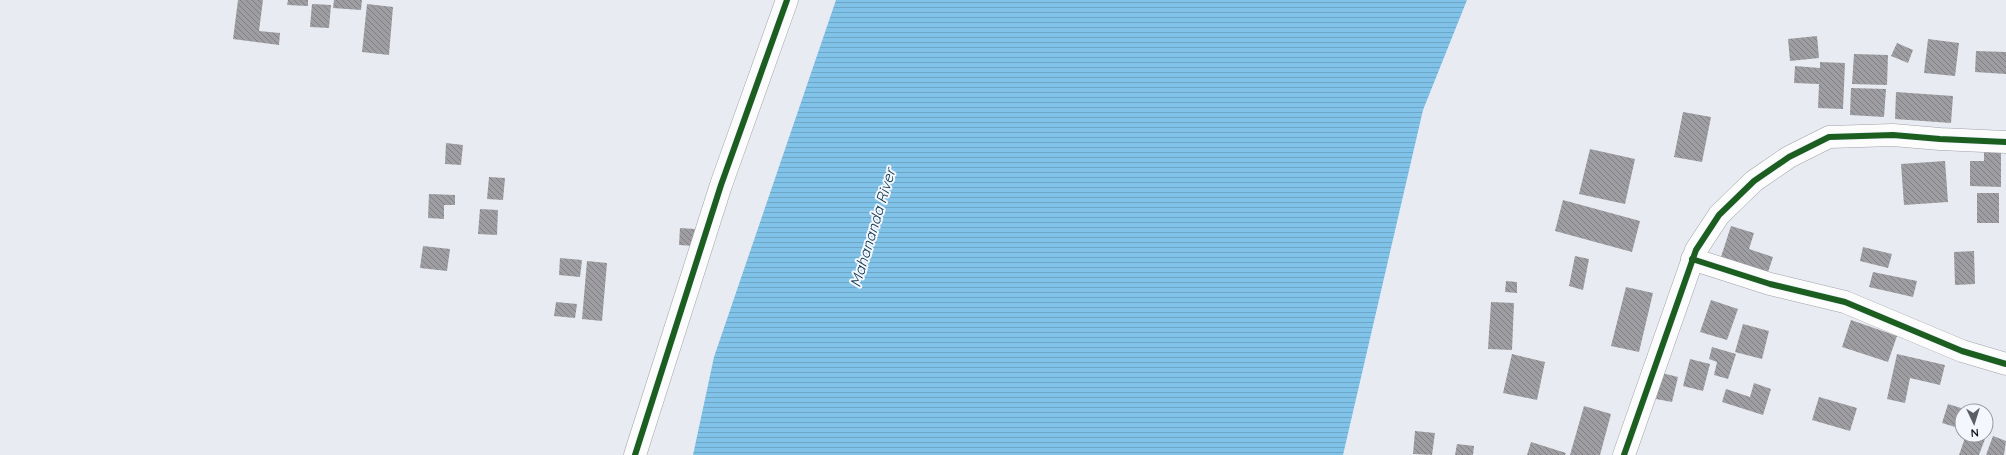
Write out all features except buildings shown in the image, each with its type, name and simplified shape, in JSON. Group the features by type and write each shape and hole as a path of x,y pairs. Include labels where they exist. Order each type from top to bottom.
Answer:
{"street":[{"path":"635,455 721,185 787,0"},
{"path":"1624,455 1692,260 1719,215 1754,182 1789,157 1829,137 1893,135 2006,142"},
{"path":"1692,260 1770,284 1845,302 1962,351 2006,364"}],"water":[{"name":"Mahananda River","path":"836,0 1467,0 1423,110 1343,455 693,455 714,357"}],"cycle path":[{"path":"635,455 721,185 787,0"},
{"path":"1624,455 1696,250 1719,215 1754,181 1789,157 1829,137 1893,135 2006,142"},
{"path":"1692,259 1770,284 1845,302 1962,351 2006,364"}]}
